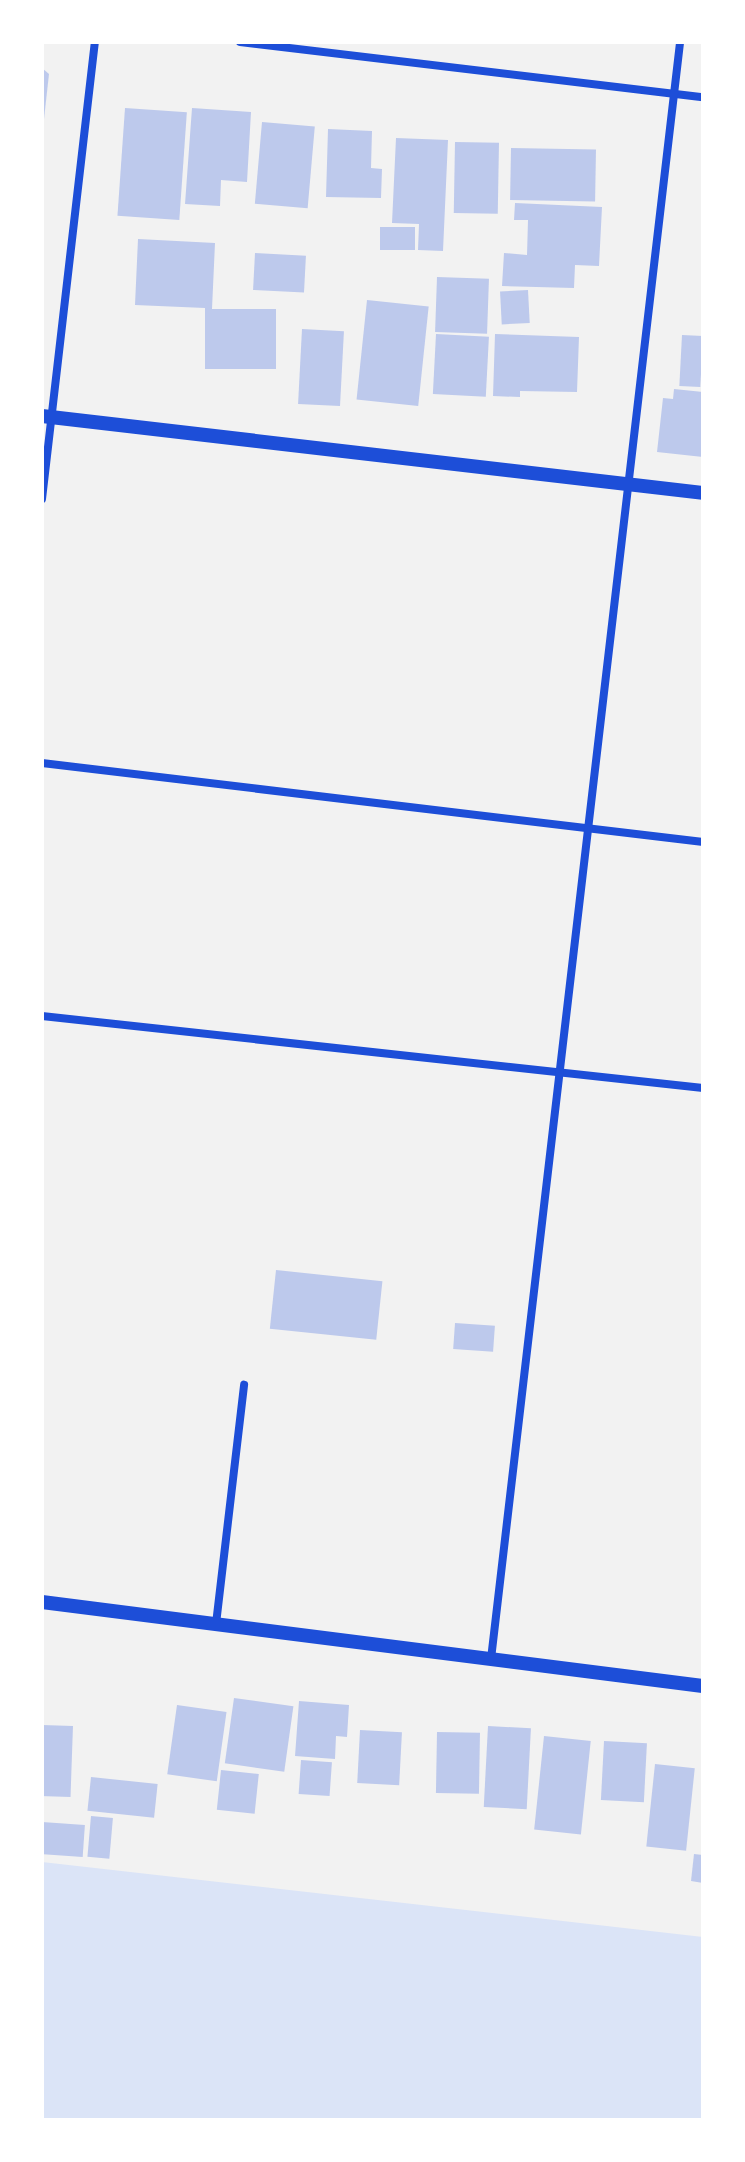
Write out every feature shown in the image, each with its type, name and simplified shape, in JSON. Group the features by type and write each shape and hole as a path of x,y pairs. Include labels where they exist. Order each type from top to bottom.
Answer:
{"street":[{"path":"42,499 47,417 95,42"},
{"path":"240,42 703,97"},
{"path":"491,1659 680,42"},
{"path":"47,417 703,493"},
{"path":"42,763 703,842"},
{"path":"42,1016 560,1070 703,1088"},
{"path":"216,1624 244,1385"},
{"path":"42,1602 703,1686"}],"shaded area":[{"path":"42,1862 703,1937 703,2120 42,2120"}],"building":[{"path":"42,68 49,74 44,119 42,119"},
{"path":"125,108 187,112 179,220 117,216"},
{"path":"192,108 251,112 247,182 221,180 220,206 185,204"},
{"path":"262,122 315,127 308,208 255,204"},
{"path":"328,129 372,131 371,168 382,169 381,198 326,197"},
{"path":"396,138 448,140 443,251 418,250 419,224 392,223"},
{"path":"455,142 499,143 498,214 454,213"},
{"path":"511,148 596,149 595,201 510,200"},
{"path":"515,203 602,207 599,266 575,265 574,288 502,286 504,253 527,255 528,220 514,220"},
{"path":"380,227 415,227 415,250 380,250"},
{"path":"138,239 215,243 212,309 276,309 276,369 205,369 205,308 135,305"},
{"path":"255,253 306,256 304,293 253,290"},
{"path":"437,277 489,279 487,334 435,332"},
{"path":"528,290 530,323 502,324 500,291"},
{"path":"367,300 429,306 418,406 357,399"},
{"path":"302,329 344,331 340,406 298,404"},
{"path":"436,334 489,337 486,397 433,394"},
{"path":"495,334 579,337 577,392 520,391 520,397 493,396"},
{"path":"682,335 703,336 700,387 679,386"},
{"path":"674,389 703,392 703,457 657,452 663,398 673,399"},
{"path":"276,1270 382,1281 376,1340 270,1329"},
{"path":"455,1323 495,1326 493,1352 453,1349"},
{"path":"234,1698 293,1706 284,1772 225,1763"},
{"path":"299,1701 349,1705 347,1737 336,1736 335,1759 295,1756"},
{"path":"177,1705 227,1712 217,1781 167,1774"},
{"path":"42,1725 73,1726 71,1797 42,1796"},
{"path":"488,1726 531,1728 527,1809 484,1807"},
{"path":"360,1730 402,1732 399,1785 357,1783"},
{"path":"437,1732 480,1733 479,1794 436,1793"},
{"path":"544,1736 591,1741 581,1834 534,1829"},
{"path":"604,1741 647,1743 644,1802 601,1800"},
{"path":"301,1760 332,1762 330,1796 299,1794"},
{"path":"655,1764 695,1768 686,1851 646,1847"},
{"path":"221,1770 259,1774 255,1814 217,1810"},
{"path":"91,1777 158,1784 154,1818 87,1811"},
{"path":"91,1816 113,1818 109,1859 87,1857"},
{"path":"42,1822 85,1825 83,1857 42,1854"},
{"path":"694,1854 703,1855 703,1883 691,1881"}]}
